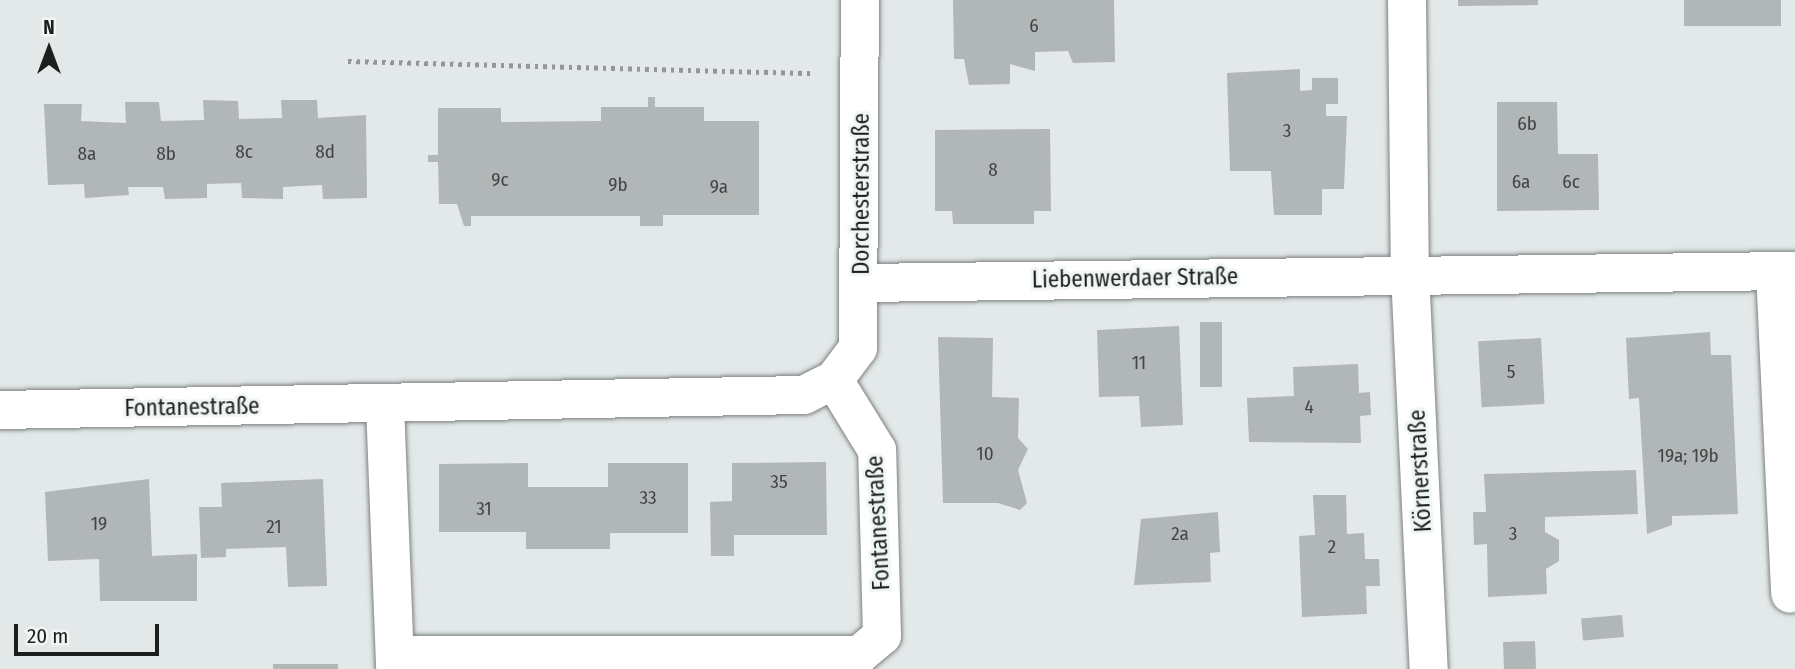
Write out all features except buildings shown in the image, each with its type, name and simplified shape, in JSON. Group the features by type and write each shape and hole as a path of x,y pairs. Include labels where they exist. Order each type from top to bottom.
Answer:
{"street":[{"name":"Dorchesterstraße","path":"834,380 858,348 861,283 860,0"},
{"path":"1406,0 1410,273"},
{"name":"Liebenwerdaer Straße","path":"861,283 1410,273 1785,271 1790,594"},
{"name":"Körnerstraße","path":"1410,273 1430,669"},
{"name":"Fontanestraße","path":"0,410 804,395 834,380 877,450 882,636 859,656 395,662 385,404"}],"path":[{"path":"348,61 861,74"}]}
